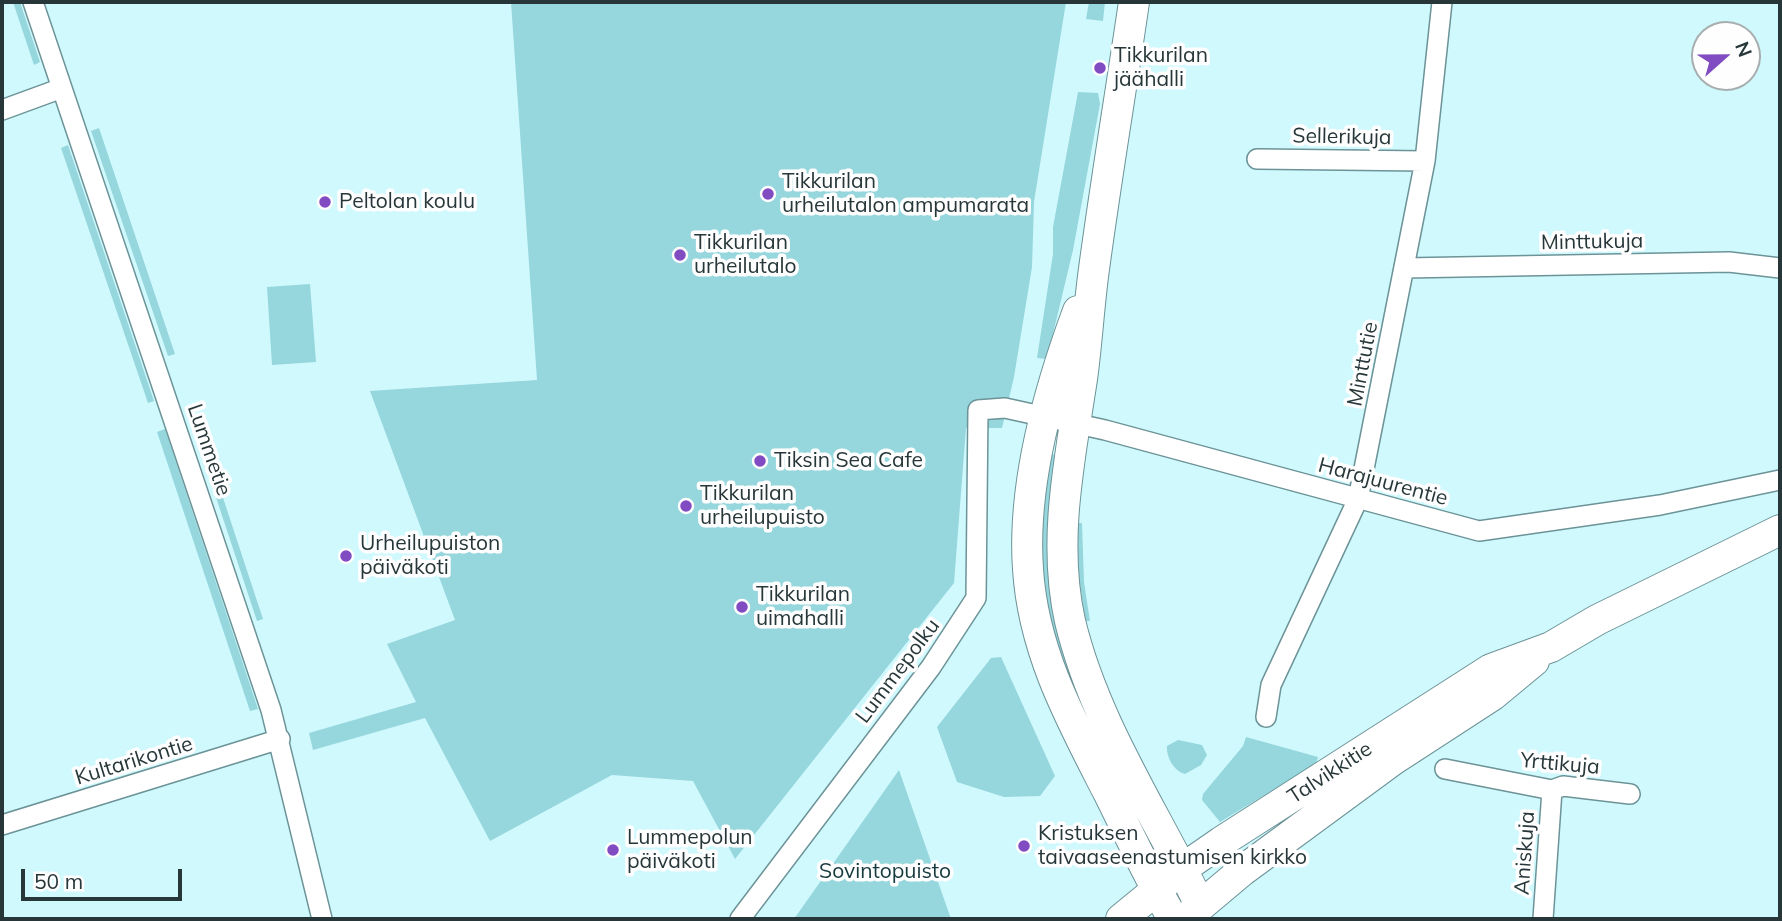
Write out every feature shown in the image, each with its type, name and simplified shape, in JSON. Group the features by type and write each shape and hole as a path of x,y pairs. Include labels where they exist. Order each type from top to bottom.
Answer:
{"main road":[{"path":"1134,2 1093,271 1064,507 1066,590 1071,624 1085,668 1112,732 1182,869 1192,912"},
{"path":"1093,271 1055,373 1045,417 1036,464 1028,569 1039,637 1059,696 1173,919"},
{"name":"Talvikkitie","path":"1192,912 1394,760 1493,695 1551,647 1597,620 1780,530"},
{"name":"Talvikkitie","path":"1121,919 1182,869 1491,669 1551,647"}],"street":[{"name":"Lummetie","path":"33,2 280,739 321,919"},
{"name":"Minttutie","path":"1266,717 1271,685 1358,499 1425,161 1441,2"},
{"path":"2,110 62,88"},
{"name":"Sellerikuja","path":"1258,159 1425,161"},
{"name":"Minttukuja","path":"1405,268 1729,262 1780,268"},
{"name":"Harajuurentie","path":"978,410 1005,408 1156,443 1479,531 1660,505 1780,480"},
{"name":"Lummepolku","path":"740,919 931,667 976,598 978,410"},
{"name":"Kultarikontie","path":"2,825 280,739"},
{"name":"Yrttikuja","path":"1445,769 1552,790 1563,786 1630,794"},
{"name":"Aniskuja","path":"1543,919 1552,790"}],"green space":[{"path":"13,2 20,2 40,62 34,65"},
{"name":"Tikkurilan urheilupuisto","path":"511,2 1066,2 1034,202 1032,267 1014,377 1002,428 966,428 954,583 735,859 693,781 612,775 490,841 425,718 313,750 309,733 416,702 387,644 455,620 370,391 537,380"},
{"path":"1089,2 1105,2 1103,21 1086,19"},
{"path":"1078,92 1098,93 1100,104 1073,250 1047,359 1037,358 1053,254 1053,227"},
{"path":"99,128 175,354 168,356 91,131"},
{"path":"68,145 154,401 148,403 61,148"},
{"path":"310,284 316,362 272,365 267,287"},
{"path":"197,419 263,619 257,621 191,422"},
{"path":"165,429 258,709 250,711 157,432"},
{"path":"1051,452 1057,458 1108,762 1057,648 1045,600 1041,544"},
{"path":"1077,523 1082,523 1084,582 1090,621 1085,621 1077,562"},
{"path":"1001,657 1055,776 1040,796 1004,797 957,782 937,727 991,658"},
{"path":"1246,737 1318,757 1316,764 1220,822 1202,800 1203,794 1243,746"},
{"path":"1178,740 1202,745 1207,755 1201,765 1185,774 1174,767 1168,755 1167,746"},
{"name":"Sovintopuisto","path":"899,770 951,919 794,919"}],"place":[{"name":"Tikkurilan jäähalli","path":"1100,68"},
{"name":"Tikkurilan urheilutalon ampumarata","path":"768,194"},
{"name":"Peltolan koulu","path":"325,202"},
{"name":"Tikkurilan urheilutalo","path":"680,255"},
{"name":"Tiksin Sea Cafe","path":"760,461"},
{"name":"Tikkurilan urheilupuisto","path":"686,506"},
{"name":"Urheilupuiston päiväkoti","path":"346,556"},
{"name":"Tikkurilan uimahalli","path":"742,607"},
{"name":"Kristuksen taivaaseenastumisen kirkko","path":"1024,846"},
{"name":"Lummepolun päiväkoti","path":"613,850"}]}
